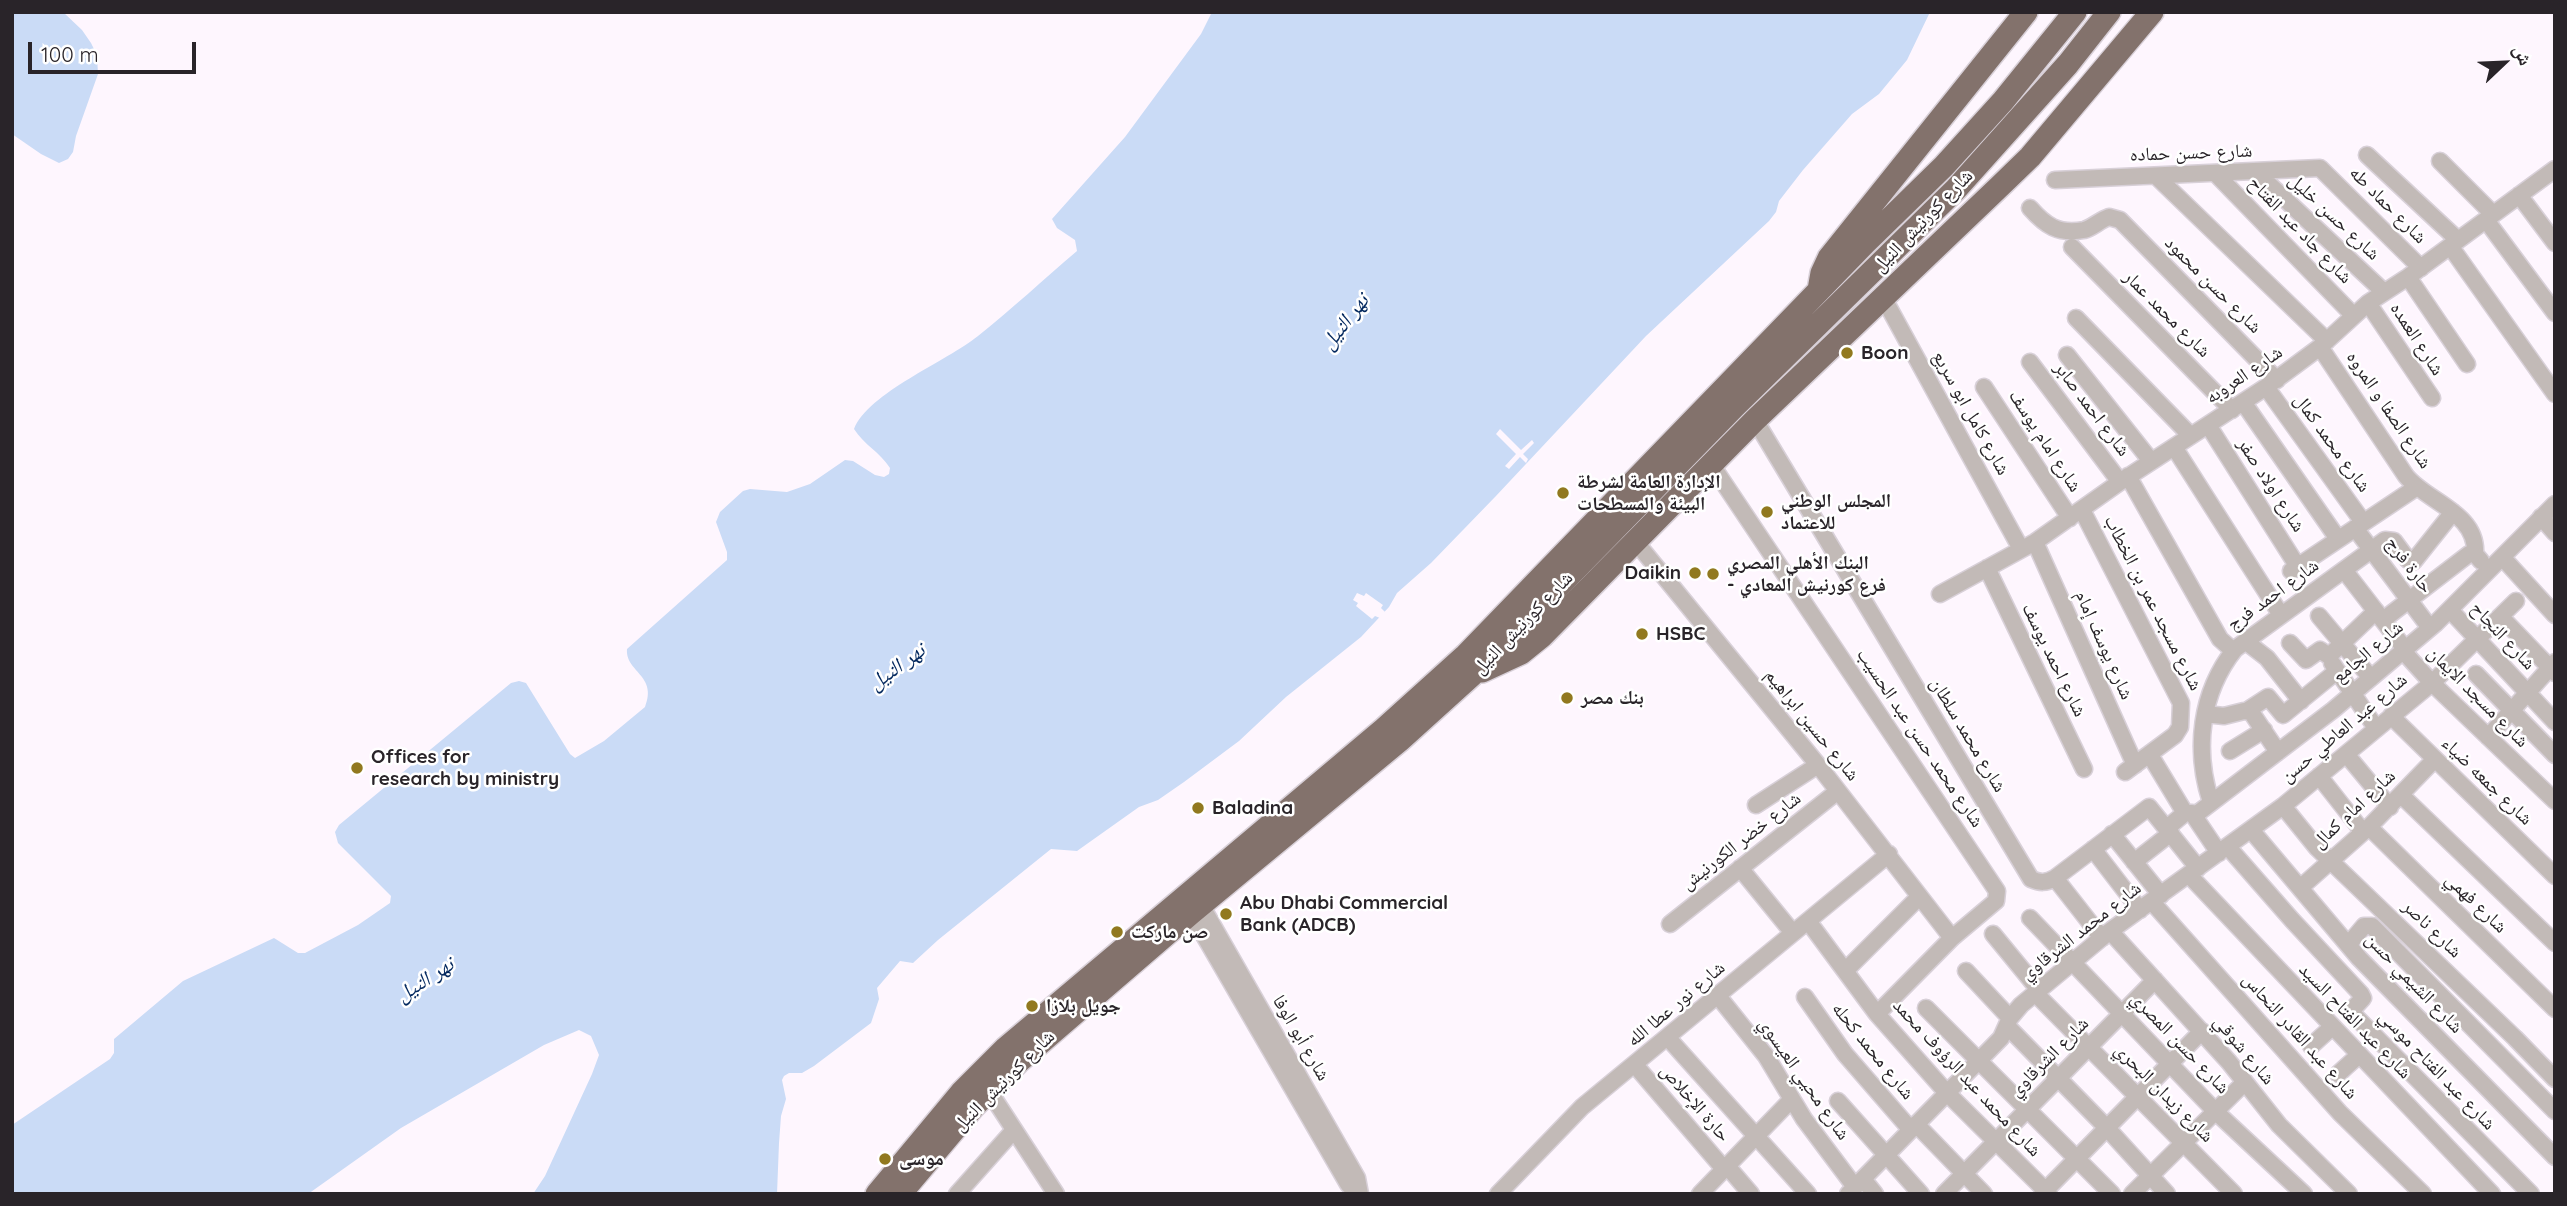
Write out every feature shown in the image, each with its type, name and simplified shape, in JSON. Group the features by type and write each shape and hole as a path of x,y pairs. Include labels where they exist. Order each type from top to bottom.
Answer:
{"highway":[{"path":"1819,293 1822,273 1829,258 2026,12"},
{"name":"شارع كورنيش النيل","path":"877,1194 961,1093 1006,1048 1384,729 1466,655 1865,243 1944,166 2003,101 2075,12"},
{"name":"شارع كورنيش النيل","path":"900,1194 933,1153 1018,1062 1196,909 1399,741 1472,675 1734,407 1956,189 2068,64 2109,12"},
{"path":"1472,675 1498,666 1521,653 1542,636 1755,420 2030,157 2152,12"},
{"path":"1729,446 1734,407"}],"street":[{"path":"2367,155 2454,243 2555,394"},
{"path":"2440,160 2489,217 2555,313"},
{"name":"شارع حسن حماده","path":"2055,180 2317,168 2326,173"},
{"name":"شارع العروبه","path":"1940,594 2028,546 2124,479 2272,383 2324,344 2368,303 2415,272 2555,169"},
{"name":"شارع حسن خليل","path":"2256,172 2384,292"},
{"name":"شارع جاد عبد الفتاح","path":"2216,173 2354,316"},
{"name":"شارع حماد طه","path":"2326,173 2415,272 2467,364"},
{"name":"شارع الصفا و المروه","path":"2156,176 2324,344 2406,476 2453,512 2474,536 2475,554 2488,572"},
{"path":"2519,195 2555,243"},
{"name":"شارع حسن محمود","path":"2029,208 2047,226 2057,229 2083,230 2109,217 2120,220 2272,383"},
{"name":"شارع محمد عمار","path":"2072,247 2237,406 2338,539"},
{"name":"شارع كامل ابو سريع","path":"1883,297 2028,546"},
{"name":"شارع العمده","path":"2368,303 2431,398"},
{"path":"2076,318 2192,436"},
{"path":"2067,355 2151,461"},
{"name":"شارع احمد صابر","path":"2030,362 2124,479 2220,639 2229,647 2267,658 2301,701"},
{"name":"شارع محمد كمال","path":"2272,383 2359,525"},
{"name":"شارع امام يوسف","path":"1984,387 2076,514"},
{"name":"شارع محمد سلطان","path":"1755,420 2026,872 2039,882 2055,878"},
{"name":"شارع اولاد صفر","path":"2208,425 2295,569 2338,539"},
{"path":"2174,446 2281,615"},
{"name":"شارع محمد حسن عبد الحسيب","path":"1711,464 1997,891 1996,901 1952,939 1877,1014"},
{"path":"2338,539 2417,487"},
{"name":"شارع الجامع","path":"2169,830 2278,752 2371,678 2430,628 2555,504"},
{"path":"2371,550 2385,540 2391,540 2408,560 2414,561 2453,512"},
{"name":"شارع مسجد عمر بن الخطاب","path":"2076,514 2177,693 2182,715 2175,736 2130,769"},
{"path":"2541,517 2555,533"},
{"name":"حارة فرج","path":"2359,525 2371,550 2430,628"},
{"name":"شارع حسين ابراهيم","path":"1635,541 1889,854 1952,939"},
{"name":"شارع يوسف إمام","path":"2028,546 2130,769"},
{"name":"شارع احمد فرج","path":"2211,802 2203,771 2205,711 2211,687 2221,666 2246,650 2281,615 2371,550"},
{"path":"2326,656 2379,616 2408,600 2469,555 2475,554"},
{"path":"2502,557 2555,615"},
{"name":"شارع احمد يوسف","path":"1987,568 2084,769"},
{"name":"شارع مسجد الايمان","path":"2344,569 2432,683 2555,801"},
{"name":"شارع عبد العاطي حسن","path":"2250,830 2432,683 2516,601"},
{"name":"شارع النجاح","path":"2449,610 2555,722"},
{"path":"2319,616 2371,678"},
{"path":"2488,737 2553,668 2501,617"},
{"path":"2290,643 2306,660 2320,650 2376,728"},
{"path":"2182,715 2205,711 2224,716 2248,710 2268,697 2283,715 2337,671"},
{"path":"2476,674 2510,712 2555,755"},
{"path":"2248,710 2278,752"},
{"name":"شارع جمعه ضياء","path":"2391,716 2555,876"},
{"path":"2230,751 2263,730"},
{"path":"2346,754 2555,943"},
{"path":"2150,755 2189,815 2224,850"},
{"name":"شارع امام كمال","path":"2300,888 2366,830 2435,759"},
{"path":"1756,805 1818,765"},
{"name":"شارع فهمي","path":"2319,776 2366,830 2555,1009"},
{"name":"شارع خضر الكورنيش","path":"1670,924 1838,791"},
{"name":"شارع ناصر","path":"2283,806 2329,860 2555,1079"},
{"path":"2055,878 2150,807 2169,830 2194,872"},
{"path":"2134,862 2169,830"},
{"name":"شارع محمد الشرقاوي","path":"1855,1186 2001,1038 2021,1005 2106,935 2250,830"},
{"name":"شارع الشيمي حسن","path":"2250,830 2348,945 2555,1157"},
{"path":"2112,834 2134,862 2151,902"},
{"name":"شارع عبد القادر النحاس","path":"2093,849 2151,902 2340,1113 2423,1194"},
{"name":"شارع عبد الفتاح موسي","path":"2224,850 2361,994 2362,998 2353,1009 2353,1014 2531,1194"},
{"name":"شارع نور عطا الله","path":"1498,1194 1582,1107 1889,854"},
{"path":"1740,868 1793,933"},
{"name":"شارع عبد الفتاح السيد","path":"2194,872 2332,1027 2492,1194"},
{"name":"شارع شوقي","path":"2055,878 2106,935 2155,980 2202,1031 2279,1125 2349,1194"},
{"path":"1845,971 1919,897"},
{"name":"شارع أبو الوفا","path":"1196,909 1348,1184 1359,1194"},
{"name":"شارع حسن المصري","path":"2030,918 2216,1112 2304,1194"},
{"name":"شارع محمد عبد الرؤوف محمد","path":"1808,921 1877,1014 1947,1093 2045,1193"},
{"path":"2348,945 2364,926 2372,926 2555,1111"},
{"name":"شارع زيدان البحري","path":"1993,934 2037,991 2234,1194"},
{"path":"1966,971 2058,1078 2167,1194"},
{"name":"شارع الشرقاوي","path":"1944,1194 2155,980"},
{"name":"شارع محيي العيسوي","path":"1718,996 1766,1056 1804,1119 1855,1186 1875,1194"},
{"name":"شارع محمد كحله","path":"1804,997 1845,1054 1913,1127 1984,1194"},
{"path":"1926,1008 2112,1194"},
{"path":"2312,1046 2332,1027"},
{"path":"2045,1193 2106,1127 2202,1031"},
{"path":"1668,1038 1808,1194"},
{"path":"2338,1074 2359,1055"},
{"name":"حارة الإخلاص","path":"1635,1065 1751,1194"},
{"path":"2132,1194 2245,1082"},
{"path":"989,1091 1056,1194"},
{"path":"1700,1194 1792,1098"},
{"path":"1838,1101 1922,1194"},
{"path":"957,1194 1014,1130"}],"water":[{"path":"12,12 63,12 82,30 97,55 98,74 73,152 68,159 59,163 12,134"},
{"name":"نهر النيل","path":"1212,12 1930,12 1907,60 1879,94 1852,114 1803,170 1779,201 1776,212 1769,221 1646,336 1495,497 1431,563 1397,593 1389,607 1361,637 1286,697 1239,741 1184,782 1158,800 1139,807 1077,851 1051,849 913,963 900,961 877,988 879,999 871,1023 814,1066 802,1073 789,1073 784,1076 782,1080 786,1099 781,1116 777,1194 533,1194 545,1176 599,1055 591,1036 579,1030 544,1045 401,1128 308,1194 12,1194 12,1125 110,1059 114,1053 114,1039 183,981 274,938 298,953 305,953 358,925 390,903 391,896 338,843 335,832 339,825 511,683 526,683 575,758 604,741 645,707 647,688 631,663 627,649 727,560 727,552 716,522 720,512 743,491 750,489 787,492 810,484 845,460 853,461 875,475 884,477 889,474 890,468 886,462 854,429 862,416 891,390 978,336 1077,251 1075,240 1057,228 1052,219 1125,137 1201,34"}],"pier":[{"path":"1500,429 1521,450 1532,440 1534,443 1523,454 1528,459 1526,463 1520,457 1509,469 1505,466 1516,454 1496,434"},
{"path":"1357,593 1364,596 1366,593 1383,605 1381,608 1385,612 1380,618 1375,616 1372,619 1356,606 1358,603 1353,600"}],"place":[{"name":"Boon","path":"1847,353"},
{"name":"الإدارة العامة لشرطة البيئة والمسطحات","path":"1563,493"},
{"name":"المجلس الوطني للاعتماد","path":"1767,512"},
{"name":"Daikin","path":"1695,573"},
{"name":"البنك الأهلي المصري - فرع كورنيش المعادي","path":"1713,574"},
{"name":"HSBC","path":"1642,634"},
{"name":"بنك مصر","path":"1567,698"},
{"name":"Offices for research by ministry","path":"357,768"},
{"name":"Baladina","path":"1198,808"},
{"name":"Abu Dhabi Commercial Bank (ADCB)","path":"1226,914"},
{"name":"صن ماركت","path":"1117,932"},
{"name":"جويل بلازا","path":"1032,1006"},
{"name":"موسى","path":"885,1159"}]}
